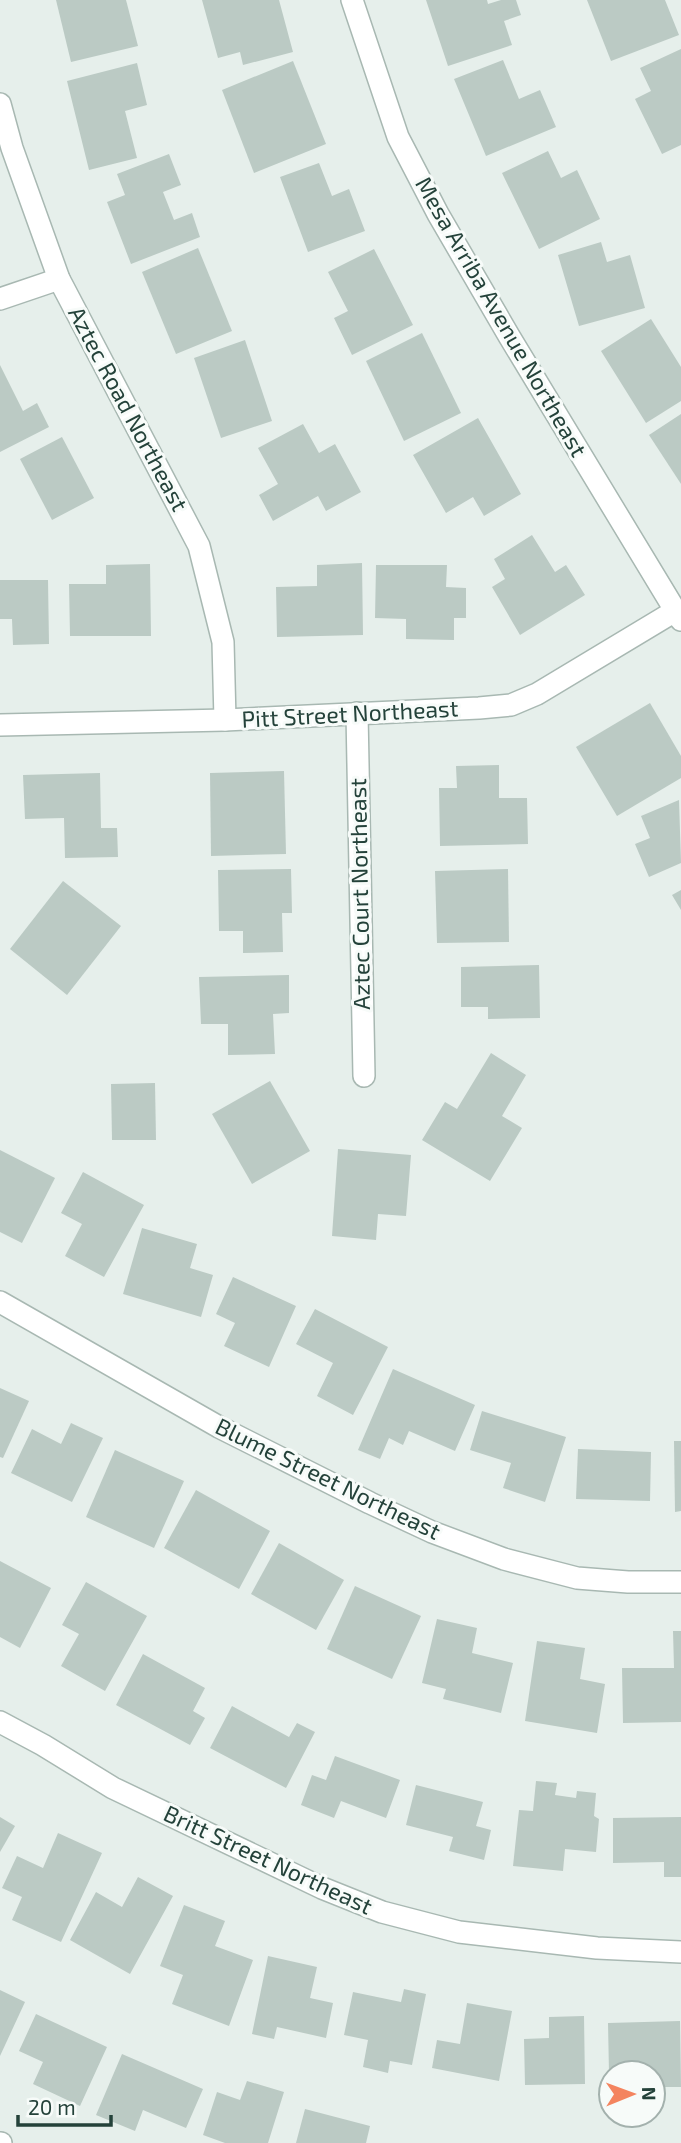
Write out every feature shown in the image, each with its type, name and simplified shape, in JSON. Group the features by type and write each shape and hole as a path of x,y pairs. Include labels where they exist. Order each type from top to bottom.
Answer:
{"street":[{"name":"Mesa Arriba Avenue Northeast","path":"352,0 398,137 438,214 678,615"},
{"name":"Aztec Road Northeast","path":"0,104 12,148 59,279 199,546 223,642 225,720"},
{"path":"0,299 59,279"},
{"name":"Pitt Street Northeast","path":"0,725 225,720 511,705 537,694 678,615"},
{"name":"Aztec Court Northeast","path":"357,713 364,1076"},
{"name":"Blume Street Northeast","path":"0,1302 219,1427 432,1532 504,1559 577,1578 681,1582"},
{"name":"Britt Street Northeast","path":"0,1722 113,1788 322,1888 382,1912 459,1932 597,1948 681,1952"}],"building":[{"path":"56,0 126,0 138,46 71,62"},
{"path":"202,0 279,0 293,52 243,65 240,52 218,58"},
{"path":"426,0 487,0 488,4 501,0 516,0 521,15 504,21 512,45 448,66"},
{"path":"587,0 665,0 679,35 611,61"},
{"path":"681,49 681,145 662,154 635,99 651,91 640,68"},
{"path":"503,60 519,99 540,90 556,127 486,156 454,79"},
{"path":"293,61 326,144 254,173 222,90"},
{"path":"137,63 147,105 125,111 137,158 89,170 67,81"},
{"path":"548,151 561,178 577,170 600,219 539,249 502,173"},
{"path":"169,154 181,185 163,192 174,220 192,213 200,237 131,264 107,202 125,195 117,174"},
{"path":"319,163 332,196 349,189 365,231 308,252 280,177"},
{"path":"601,242 607,262 630,255 645,308 579,326 558,255"},
{"path":"198,248 232,331 176,354 142,272"},
{"path":"374,249 413,325 352,355 334,318 348,311 328,272"},
{"path":"651,319 681,367 681,401 646,423 601,351"},
{"path":"422,333 461,413 404,441 366,361"},
{"path":"245,340 272,421 221,438 194,358"},
{"path":"0,365 23,411 37,403 49,427 0,452"},
{"path":"681,414 681,484 649,435"},
{"path":"478,418 521,494 484,516 473,497 446,513 413,455"},
{"path":"303,424 319,453 335,444 361,492 326,511 318,496 273,521 259,495 278,484 258,448"},
{"path":"62,437 94,498 52,520 20,459"},
{"path":"532,535 555,572 566,565 585,595 520,635 492,587 505,579 494,559"},
{"path":"362,563 363,635 277,637 276,587 317,586 317,565"},
{"path":"150,564 151,636 70,636 69,584 106,584 106,565"},
{"path":"376,565 447,565 446,587 466,588 466,618 454,618 454,640 406,639 406,619 375,618"},
{"path":"0,580 48,580 49,644 13,645 12,619 0,619"},
{"path":"650,703 681,756 681,778 617,816 576,747"},
{"path":"499,765 499,798 527,798 528,844 440,846 439,788 457,788 456,766"},
{"path":"284,771 286,854 211,856 210,773"},
{"path":"100,773 101,828 117,828 118,857 65,858 64,818 25,819 23,775"},
{"path":"679,800 681,863 649,877 635,844 650,838 641,816"},
{"path":"291,869 292,913 282,913 283,952 243,953 243,931 219,931 218,870"},
{"path":"508,869 509,942 437,943 435,871"},
{"path":"63,881 121,926 67,995 10,949"},
{"path":"681,890 681,910 672,895"},
{"path":"539,965 540,1018 488,1019 488,1007 461,1007 461,967"},
{"path":"289,975 289,1013 273,1014 275,1054 228,1055 228,1024 201,1024 199,977"},
{"path":"491,1053 526,1075 502,1116 522,1128 490,1181 422,1140 445,1102 457,1109"},
{"path":"270,1081 310,1151 252,1184 212,1114"},
{"path":"155,1083 156,1140 112,1140 111,1084"},
{"path":"338,1149 411,1155 406,1216 378,1214 376,1240 332,1236"},
{"path":"0,1150 55,1178 22,1243 0,1232"},
{"path":"83,1172 144,1205 104,1277 65,1256 82,1224 61,1213"},
{"path":"142,1228 197,1244 190,1268 213,1275 201,1317 123,1294"},
{"path":"233,1277 296,1306 269,1367 224,1346 235,1323 216,1314"},
{"path":"315,1309 388,1347 353,1415 317,1396 333,1363 296,1344"},
{"path":"393,1369 475,1405 455,1451 409,1431 403,1445 389,1438 380,1459 358,1450"},
{"path":"0,1388 29,1401 3,1458 0,1457"},
{"path":"482,1411 566,1437 545,1502 503,1488 511,1463 470,1450"},
{"path":"71,1423 103,1438 72,1502 11,1473 32,1429 61,1444"},
{"path":"674,1441 681,1441 681,1511 675,1512"},
{"path":"578,1449 651,1452 650,1501 576,1499"},
{"path":"115,1450 184,1481 154,1548 86,1517"},
{"path":"196,1490 270,1531 239,1589 164,1548"},
{"path":"279,1543 344,1580 316,1630 251,1594"},
{"path":"0,1561 51,1588 20,1648 0,1637"},
{"path":"86,1582 147,1616 105,1691 61,1666 79,1634 62,1625"},
{"path":"355,1586 421,1616 392,1679 327,1649"},
{"path":"437,1619 477,1628 472,1653 513,1663 501,1713 443,1699 446,1689 422,1683"},
{"path":"673,1631 681,1631 681,1722 623,1723 622,1668 674,1668"},
{"path":"537,1641 585,1648 580,1679 605,1684 597,1733 525,1721"},
{"path":"143,1654 205,1688 193,1711 205,1718 190,1745 116,1705"},
{"path":"232,1706 289,1737 297,1723 315,1732 286,1788 210,1748"},
{"path":"335,1756 400,1780 386,1818 341,1801 334,1818 301,1805 312,1775 326,1780"},
{"path":"536,1781 557,1783 555,1795 576,1798 577,1791 596,1793 594,1816 599,1819 596,1852 565,1849 563,1871 513,1866 519,1810 533,1811"},
{"path":"416,1785 483,1802 476,1826 491,1830 484,1860 449,1851 453,1837 406,1825"},
{"path":"0,1817 15,1826 0,1852"},
{"path":"681,1817 681,1877 664,1877 664,1862 613,1863 613,1818"},
{"path":"58,1833 102,1853 61,1942 12,1920 22,1897 2,1888 17,1856 43,1868"},
{"path":"138,1877 173,1896 130,1974 70,1940 96,1892 122,1907"},
{"path":"184,1905 225,1921 215,1946 253,1960 229,2026 172,2004 183,1975 160,1966"},
{"path":"268,1956 317,1967 310,1998 333,2003 326,2038 277,2027 274,2039 252,2034"},
{"path":"404,1989 426,1994 412,2065 390,2061 388,2073 363,2067 368,2040 344,2035 353,1992 401,2002"},
{"path":"0,1990 25,2002 0,2056"},
{"path":"467,2003 512,2011 499,2081 432,2068 437,2040 460,2044"},
{"path":"36,2014 107,2047 80,2106 33,2084 43,2062 19,2051"},
{"path":"584,2016 585,2084 525,2085 524,2039 549,2038 549,2017"},
{"path":"680,2021 681,2087 667,2087 667,2059 609,2059 608,2023"},
{"path":"122,2054 203,2089 186,2128 143,2110 135,2131 96,2115"},
{"path":"247,2081 284,2092 268,2143 225,2143 203,2135 217,2092 240,2100"},
{"path":"305,2109 370,2126 366,2143 296,2143"}]}
